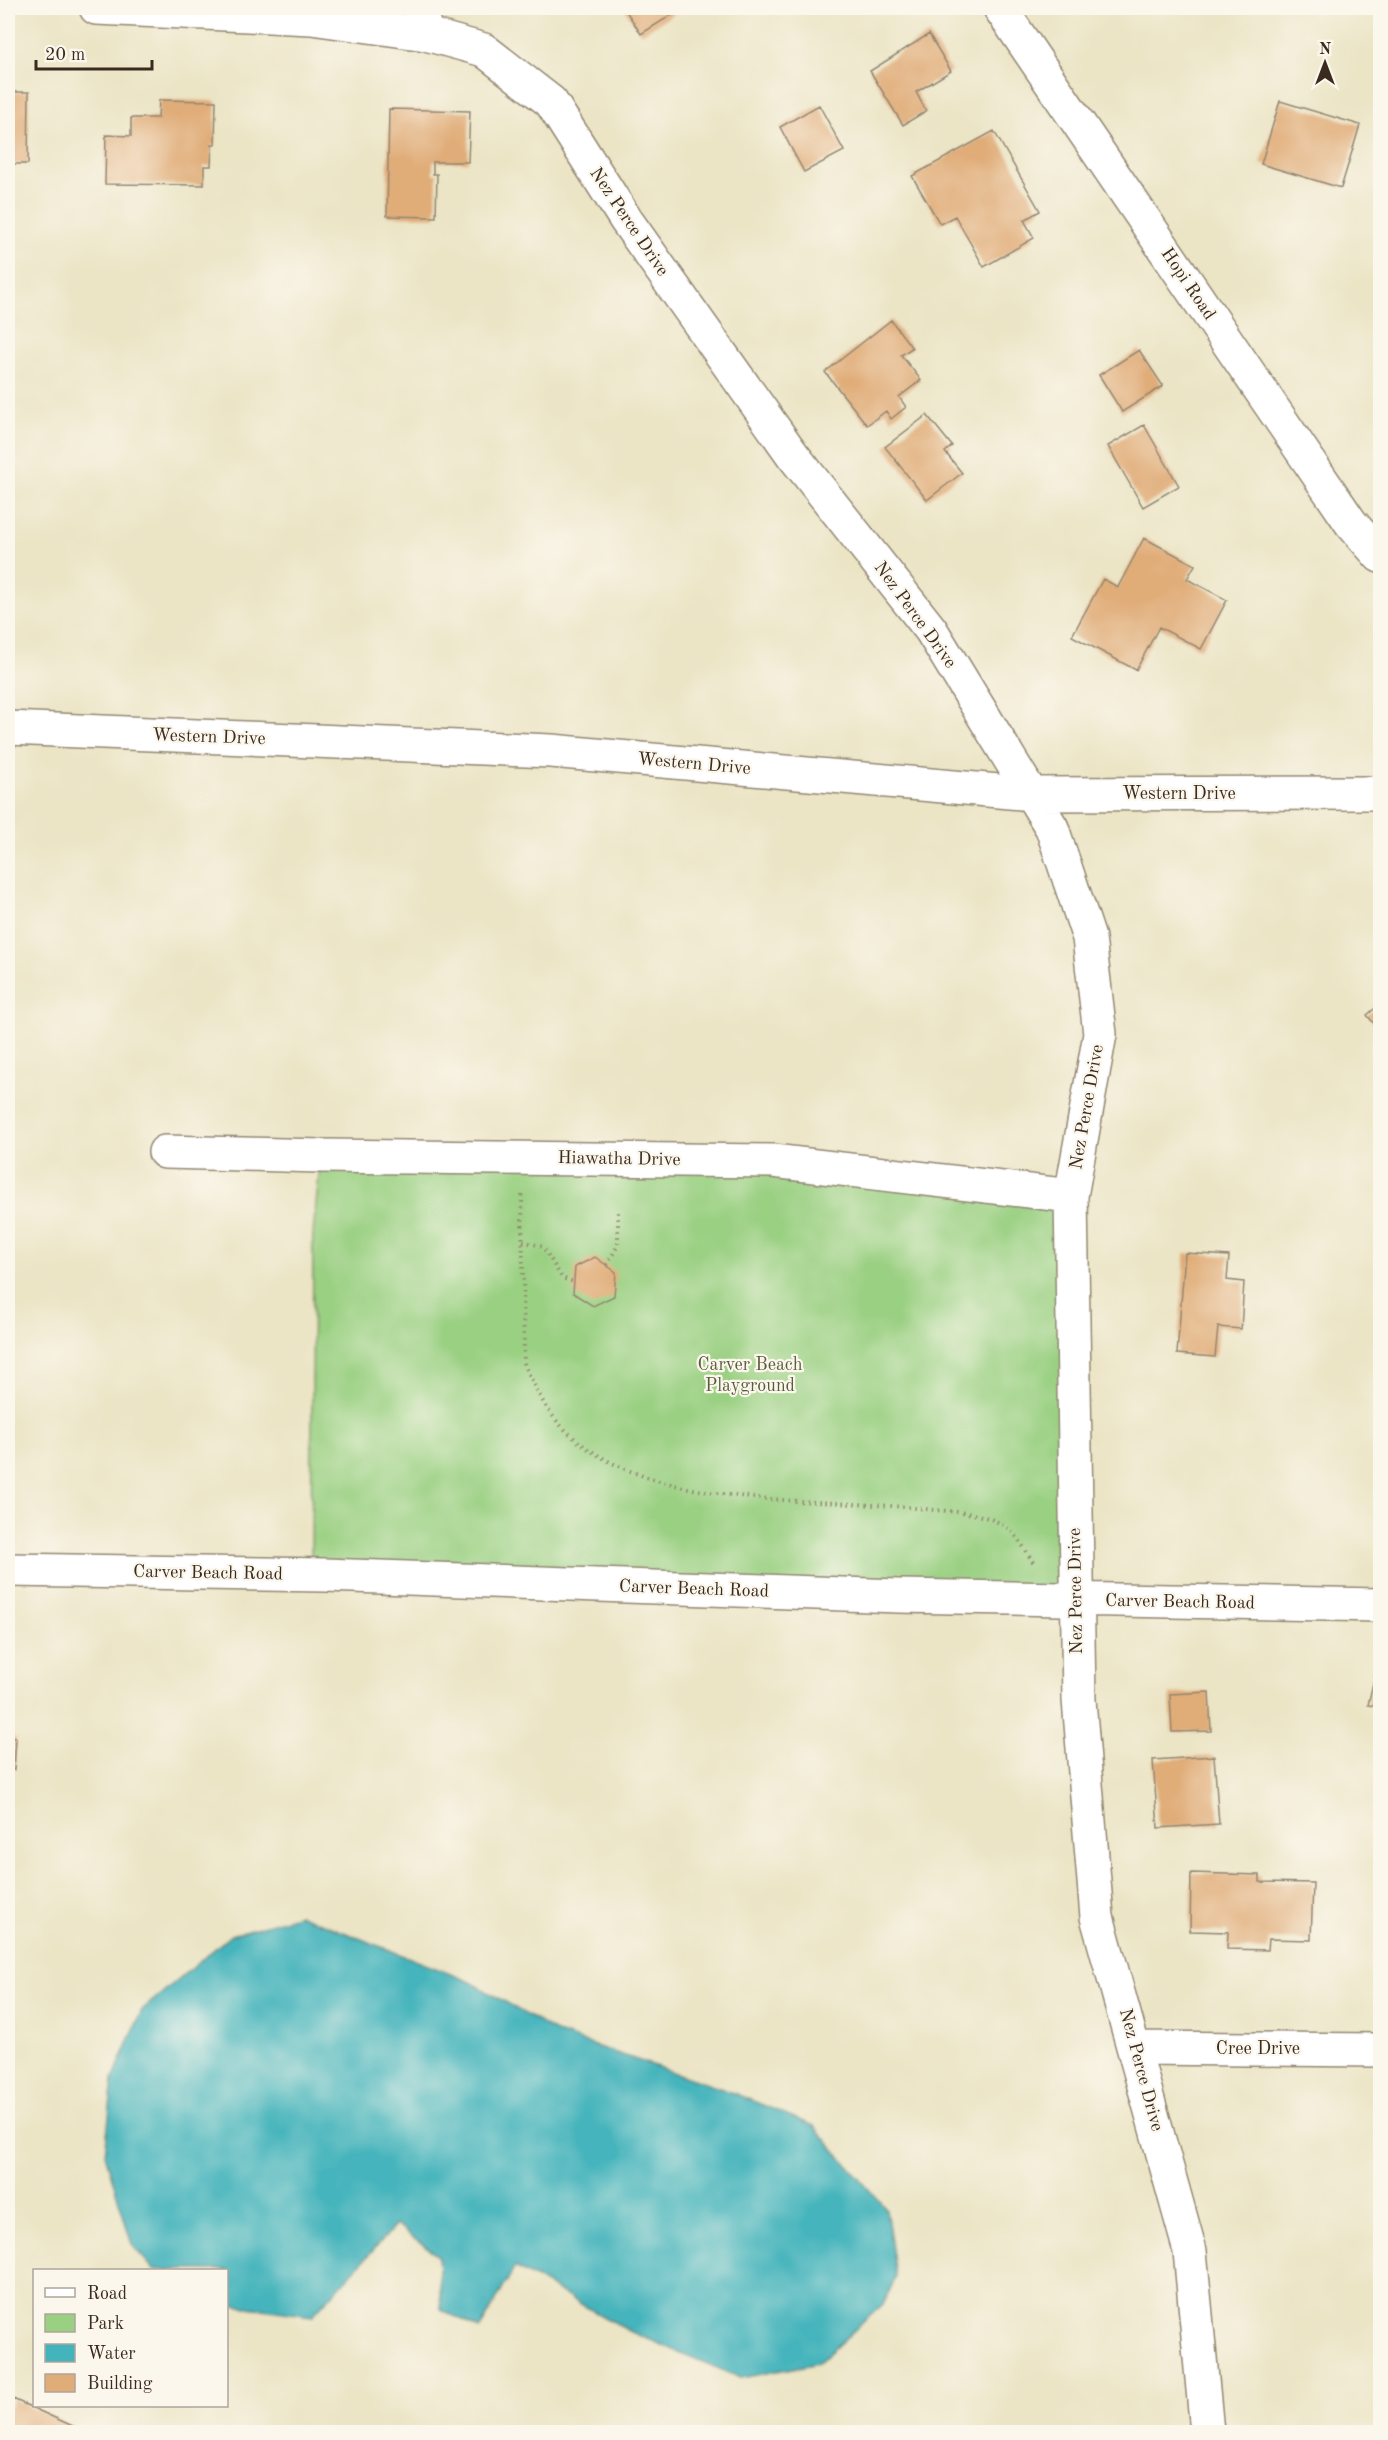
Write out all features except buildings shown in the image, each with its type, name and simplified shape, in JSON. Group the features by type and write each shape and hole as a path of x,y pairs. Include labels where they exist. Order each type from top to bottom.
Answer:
{"street":[{"name":"Nez Perce Drive","path":"96,8 423,21 484,51 550,102 626,220 792,454 931,630 1052,828 1089,938 1100,1034 1071,1196 1079,1700 1097,1917 1190,2250 1207,2433"},
{"name":"Hopi Road","path":"1000,8 1350,523 1380,556"},
{"name":"Western Drive","path":"8,728 551,751 1032,794 1380,793"},
{"name":"Hiawatha Drive","path":"165,1152 773,1161 1071,1196"},
{"name":"Carver Beach Road","path":"8,1570 325,1575 874,1595 1380,1605"},
{"name":"Cree Drive","path":"1135,2048 1380,2050"}],"path":[{"path":"522,1158 524,1363 535,1389 552,1416 597,1456 621,1469 687,1489 895,1505 975,1514 1012,1532 1037,1567 1035,1599"},
{"path":"607,1265 618,1245 618,1212"},
{"path":"523,1241 543,1247 562,1278 574,1282"}],"green space":[{"name":"Carver Beach Playground","path":"321,1156 773,1161 1071,1196 1076,1600 311,1575 313,1234"}],"water":[{"path":"300,1915 471,1982 557,2033 731,2092 814,2126 886,2209 896,2276 884,2303 818,2363 741,2378 629,2331 515,2267 480,2329 441,2309 438,2255 396,2225 312,2316 228,2304 228,2269 153,2269 132,2245 105,2154 113,2079 142,2010 231,1935"}]}
